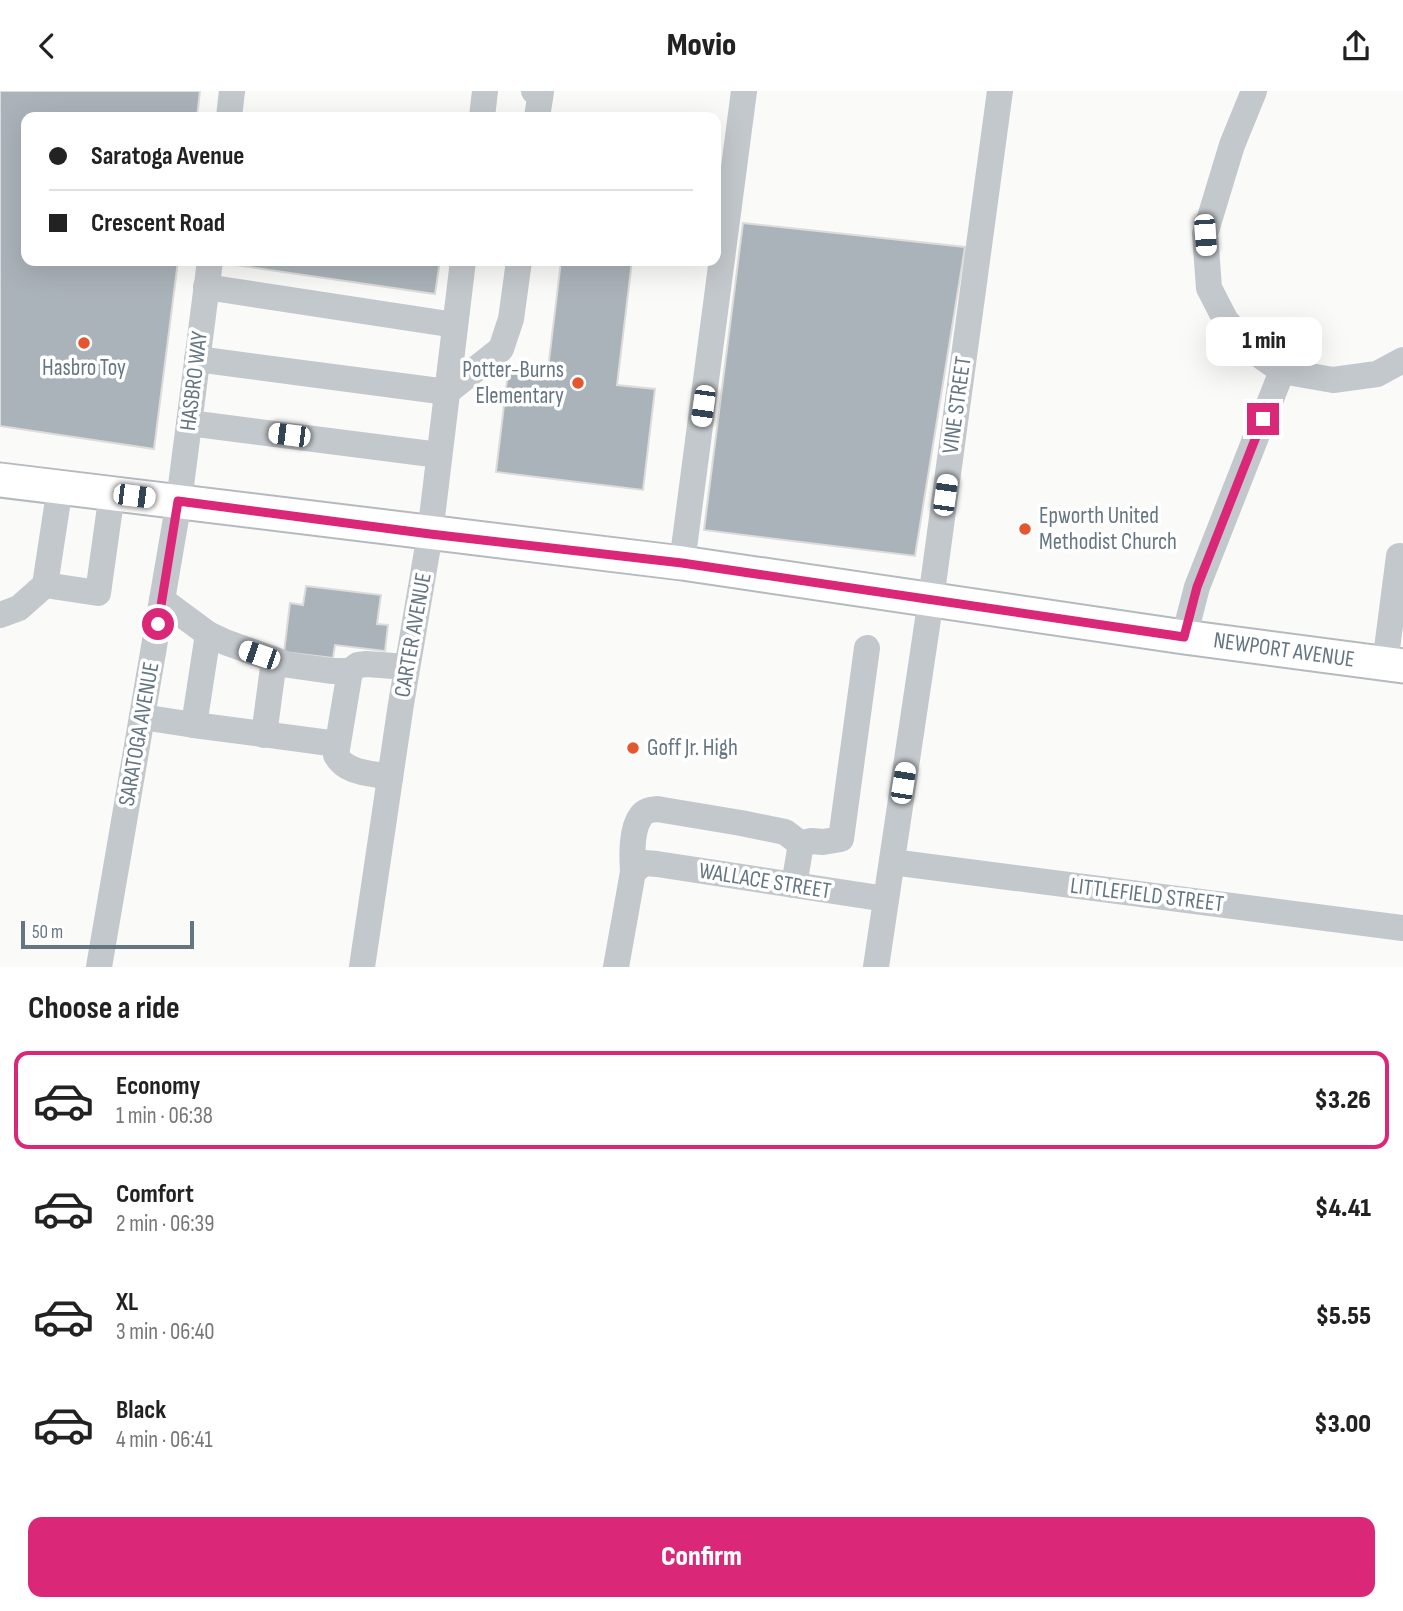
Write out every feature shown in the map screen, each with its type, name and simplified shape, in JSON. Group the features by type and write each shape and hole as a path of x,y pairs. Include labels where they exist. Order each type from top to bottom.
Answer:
{"main road":[{"name":"NEWPORT AVENUE","path":"0,480 682,563 1394,665"}],"street":[{"path":"230,112 232,91"},
{"path":"483,112 485,91"},
{"path":"534,91 541,92 538,112"},
{"path":"682,563 744,91"},
{"name":"VINE STREET","path":"876,967 931,599 1000,91"},
{"path":"1254,91 1233,145 1205,235 1209,288 1226,321 1255,352 1282,372 1333,380 1377,375 1403,360"},
{"name":"HASBRO WAY","path":"178,501 209,266"},
{"name":"CARTER AVENUE","path":"362,967 430,534 462,266"},
{"path":"197,359 447,391 500,349 511,319 518,266"},
{"path":"206,287 455,325"},
{"path":"1184,637 1197,587 1282,372"},
{"path":"189,423 439,455"},
{"path":"0,615 19,608 45,585 60,487"},
{"path":"45,585 98,593 112,493"},
{"name":"SARATOGA AVENUE","path":"99,967 178,501"},
{"path":"1394,665 1399,556"},
{"path":"162,600 208,634 289,665 331,671 350,671 358,665 367,664 407,667"},
{"path":"194,725 208,634"},
{"path":"801,844 841,839 867,648"},
{"path":"264,735 274,660"},
{"path":"350,671 336,755 344,766 390,777"},
{"path":"142,717 337,744"},
{"path":"616,967 639,868 632,845 640,817 648,810 695,815 785,832 801,844"},
{"path":"794,885 801,844"},
{"name":"LITTLEFIELD STREET","path":"892,862 1403,928"},
{"name":"WALLACE STREET","path":"639,868 657,864 886,899"}],"building":[{"name":"Hasbro Toy","path":"0,91 200,91 198,112 21,112 21,266 177,266 154,449 0,426"},
{"path":"743,223 965,247 915,556 704,530"},
{"path":"242,266 439,266 435,294"},
{"name":"Potter-Burns Elementary","path":"560,266 631,266 617,385 655,389 643,490 496,472 508,372 547,377"},
{"path":"306,586 381,595 377,624 388,625 385,651 335,645 333,658 284,652 290,603 303,605"}],"place":[{"name":"Hasbro Toy","path":"84,343"},
{"name":"Potter-Burns Elementary","path":"578,383"},
{"name":"Epworth United Methodist Church","path":"1025,529"},
{"name":"Goff Jr. High","path":"633,748"}],"route":[{"path":"158,624 178,501 682,563 1184,637 1197,587 1263,419"}]}
